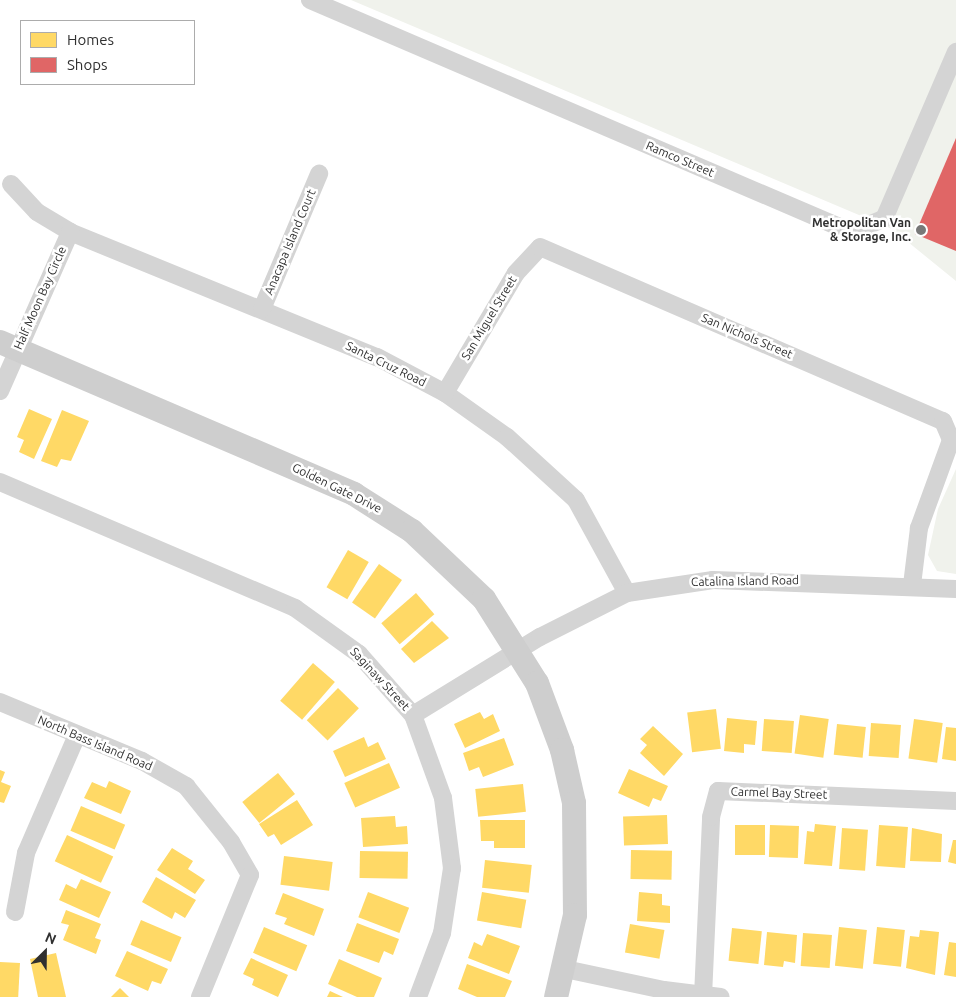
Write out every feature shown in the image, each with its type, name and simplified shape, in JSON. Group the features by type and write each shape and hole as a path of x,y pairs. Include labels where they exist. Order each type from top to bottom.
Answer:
{"street":[{"name":"Ramco Street","path":"310,0 852,232 884,219 956,52"},
{"name":"Anacapa Island Court","path":"262,309 319,174"},
{"name":"Santa Cruz Road","path":"11,184 38,212 70,232 377,357 445,393 507,437 576,500 627,593"},
{"name":"Half Moon Bay Circle","path":"0,391 9,346 70,232"},
{"name":"San Miguel Street","path":"445,393 516,273 540,247"},
{"name":"San Nichols Street","path":"540,247 943,421 950,430 949,448 918,528 912,584"},
{"name":"Golden Gate Drive","path":"9,346 298,468 385,512 458,571 519,650 551,715 574,802 577,895 565,969 556,997"},
{"name":"Saginaw Street","path":"0,482 295,608 359,654 413,714 443,798 452,868 442,933 418,997"},
{"name":"Catalina Island Road","path":"413,714 519,650 627,593 713,580 912,584 956,588"},
{"name":"North Bass Island Road","path":"0,702 142,761 186,786 231,842 250,875 200,997"},
{"path":"15,912 26,853 76,735"},
{"name":"Carmel Bay Street","path":"712,996 711,816 718,791 956,801"},
{"path":"565,969 712,996"}],"shaded area":[{"path":"351,0 956,0 956,281 892,229"},
{"path":"956,469 956,574 937,571 928,555 938,509"}],"building: Homes":[{"path":"29,409 52,419 34,459 19,452 24,440 17,437"},
{"path":"62,410 89,421 71,461 61,459 57,467 41,461"},
{"path":"348,550 369,562 347,599 326,587"},
{"path":"379,564 402,580 375,619 352,603"},
{"path":"416,593 434,614 400,644 381,623"},
{"path":"432,621 449,638 414,663 401,649"},
{"path":"313,663 335,682 302,720 280,701"},
{"path":"338,688 359,708 328,741 307,720"},
{"path":"716,709 721,749 692,752 687,713"},
{"path":"480,712 484,719 493,714 500,731 465,748 454,724"},
{"path":"800,715 829,719 823,758 795,754"},
{"path":"727,718 757,721 755,745 744,744 744,753 724,751"},
{"path":"764,719 794,721 792,753 762,751"},
{"path":"914,719 943,723 937,763 908,759"},
{"path":"871,723 901,725 899,758 869,756"},
{"path":"837,724 866,727 863,758 834,755"},
{"path":"653,726 683,754 664,776 640,753 647,745 640,739"},
{"path":"946,727 956,728 956,761 942,759"},
{"path":"364,737 368,747 378,742 386,759 345,777 333,751"},
{"path":"504,738 514,765 483,777 479,767 469,771 463,753"},
{"path":"389,763 400,788 355,808 344,783"},
{"path":"629,769 668,786 661,801 653,798 649,807 618,793"},
{"path":"0,770 5,772 1,782 11,786 4,803 0,802"},
{"path":"278,773 295,794 259,823 242,802"},
{"path":"109,781 131,791 121,814 84,798 92,782 106,788"},
{"path":"523,784 526,812 478,817 475,789"},
{"path":"297,800 313,825 281,845 274,834 268,837 259,824"},
{"path":"81,806 125,825 115,850 70,831"},
{"path":"667,815 668,844 624,846 623,817"},
{"path":"395,816 396,827 407,826 408,844 363,847 361,818"},
{"path":"480,820 525,820 525,848 494,848 494,841 481,841"},
{"path":"815,824 836,826 832,866 804,864 807,831 814,832"},
{"path":"735,825 765,825 765,855 735,855"},
{"path":"770,825 799,826 798,858 769,857"},
{"path":"879,825 908,827 905,868 876,866"},
{"path":"842,828 868,830 865,871 839,869"},
{"path":"912,828 942,834 941,862 910,861"},
{"path":"67,835 113,857 101,883 55,861"},
{"path":"953,840 956,840 956,864 948,862"},
{"path":"172,848 193,861 188,869 205,880 195,894 157,870"},
{"path":"631,850 672,851 671,880 630,879"},
{"path":"360,851 408,852 408,879 360,878"},
{"path":"284,856 333,862 329,891 280,885"},
{"path":"485,860 532,865 529,893 482,888"},
{"path":"156,877 196,900 185,918 175,912 172,919 142,902"},
{"path":"81,879 111,892 99,918 59,900 66,884 76,889"},
{"path":"368,892 409,908 399,933 358,917"},
{"path":"482,892 526,900 521,928 477,921"},
{"path":"639,892 662,894 662,905 670,906 670,923 637,921"},
{"path":"283,893 324,909 314,936 284,924 287,918 275,914"},
{"path":"66,910 101,924 95,938 101,940 96,954 63,940 69,925 61,923"},
{"path":"141,920 182,937 171,962 130,945"},
{"path":"357,923 399,939 393,955 384,951 379,963 346,951"},
{"path":"630,924 664,930 659,959 625,953"},
{"path":"264,927 307,945 296,971 253,953"},
{"path":"839,927 867,930 863,969 835,966"},
{"path":"877,927 905,930 901,967 873,964"},
{"path":"732,928 762,931 758,964 729,961"},
{"path":"920,930 939,932 935,975 906,968 910,936 919,937"},
{"path":"767,932 797,935 795,963 784,961 783,967 764,965"},
{"path":"803,933 832,935 830,968 801,966"},
{"path":"487,934 520,946 509,974 468,958 474,942 482,946"},
{"path":"949,942 956,943 956,977 944,975"},
{"path":"127,951 168,969 161,984 152,981 148,991 115,976"},
{"path":"56,953 66,997 38,997 30,959"},
{"path":"251,958 288,975 278,997 252,985 254,979 243,974"},
{"path":"339,959 382,978 374,997 357,997 328,984"},
{"path":"0,962 20,963 18,997 0,997"},
{"path":"467,964 512,981 505,997 477,997 458,989"},
{"path":"120,988 129,997 111,997"},
{"path":"330,991 343,997 327,997"}],"building: Shops":[{"path":"956,138 956,251 915,234"}],"place":[{"name":"Metropolitan Van & Storage, Inc.","path":"921,230"}]}
